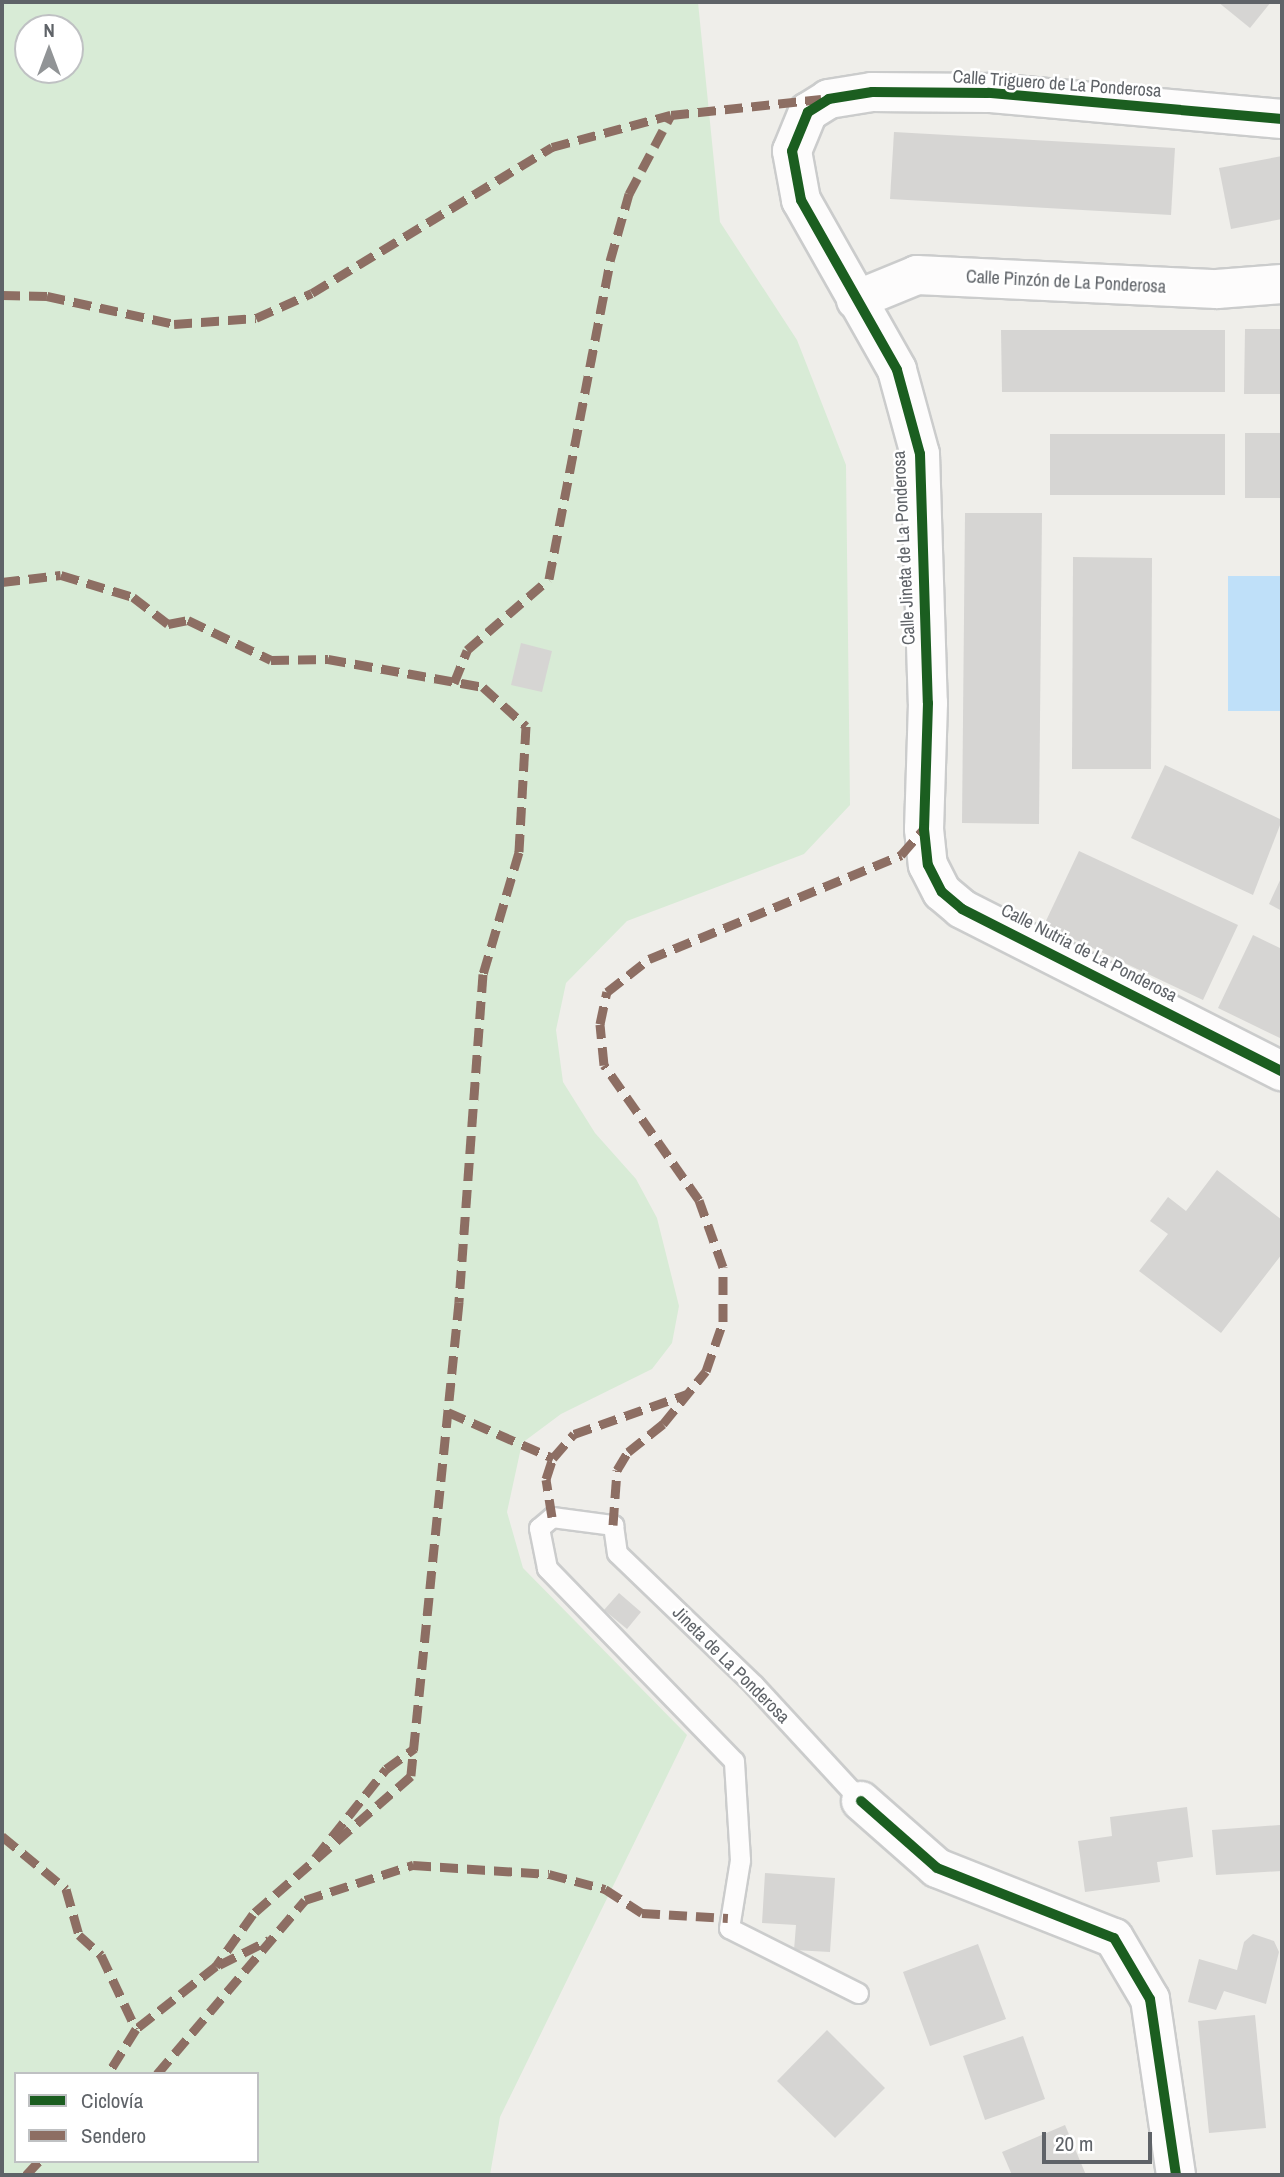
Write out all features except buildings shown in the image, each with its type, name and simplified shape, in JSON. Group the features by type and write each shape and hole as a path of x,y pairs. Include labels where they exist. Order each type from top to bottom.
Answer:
{"street":[{"name":"Calle Triguero de La Ponderosa","path":"829,99 988,93 1282,119"},
{"name":"Calle Jineta de La Ponderosa","path":"829,99 796,131 794,173 801,200 897,370 920,454 928,703 924,829"},
{"name":"Calle Pinzón de La Ponderosa","path":"856,300 917,275 1217,289 1282,284"},
{"name":"Calle Nutria de La Ponderosa","path":"924,829 928,865 942,892 962,909 1282,1071"},
{"path":"861,1801 937,1868 1114,1938 1150,1999 1176,2175"}],"lane":[{"name":"Jineta de La Ponderosa","path":"858,1993 729,1928 740,1860 734,1761 547,1568 539,1528 552,1517 613,1525 617,1553 861,1801"}],"green space":[{"path":"2,2 698,2 720,222 797,340 846,465 850,805 804,854 627,921 566,983 556,1030 563,1082 595,1133 636,1179 657,1218 679,1306 672,1343 652,1369 561,1414 522,1443 507,1512 523,1568 687,1735 500,2117 490,2175 2,2175"}],"water":[{"path":"1228,576 1282,576 1282,711 1228,711"}],"marked path":[{"path":"2,295 47,296 174,324 256,318 312,293 552,147 671,115 821,99"},
{"path":"454,683 467,650 549,579 610,261 629,194 671,115"},
{"path":"2,582 61,575 133,597 168,624 188,620 271,660 328,659 483,687 526,726 519,852 483,974 459,1302 411,1776 253,1914 216,1966 136,2029 109,2072"},
{"path":"613,1525 617,1470 628,1452 663,1424 706,1371 723,1322 723,1267 699,1200 604,1065 600,1024 607,992 649,959 901,855 924,829"},
{"path":"552,1517 546,1479 553,1458 574,1434 687,1394"},
{"path":"448,1412 553,1458"},
{"path":"315,1858 386,1769 415,1748"},
{"path":"2,1836 66,1889 79,1935 101,1955 136,2029"},
{"path":"159,2072 305,1900 413,1865 549,1874 605,1889 642,1913 728,1918"},
{"path":"219,1965 269,1940"},
{"path":"26,2175 37,2163"}],"cycle path":[{"path":"1282,119 988,93 872,92 829,99 808,112 792,151 801,200 897,370 920,454 928,703 924,829 928,865 942,892 962,909 1282,1071"},
{"path":"861,1801 937,1868 1114,1938 1150,1999 1176,2175"}]}
